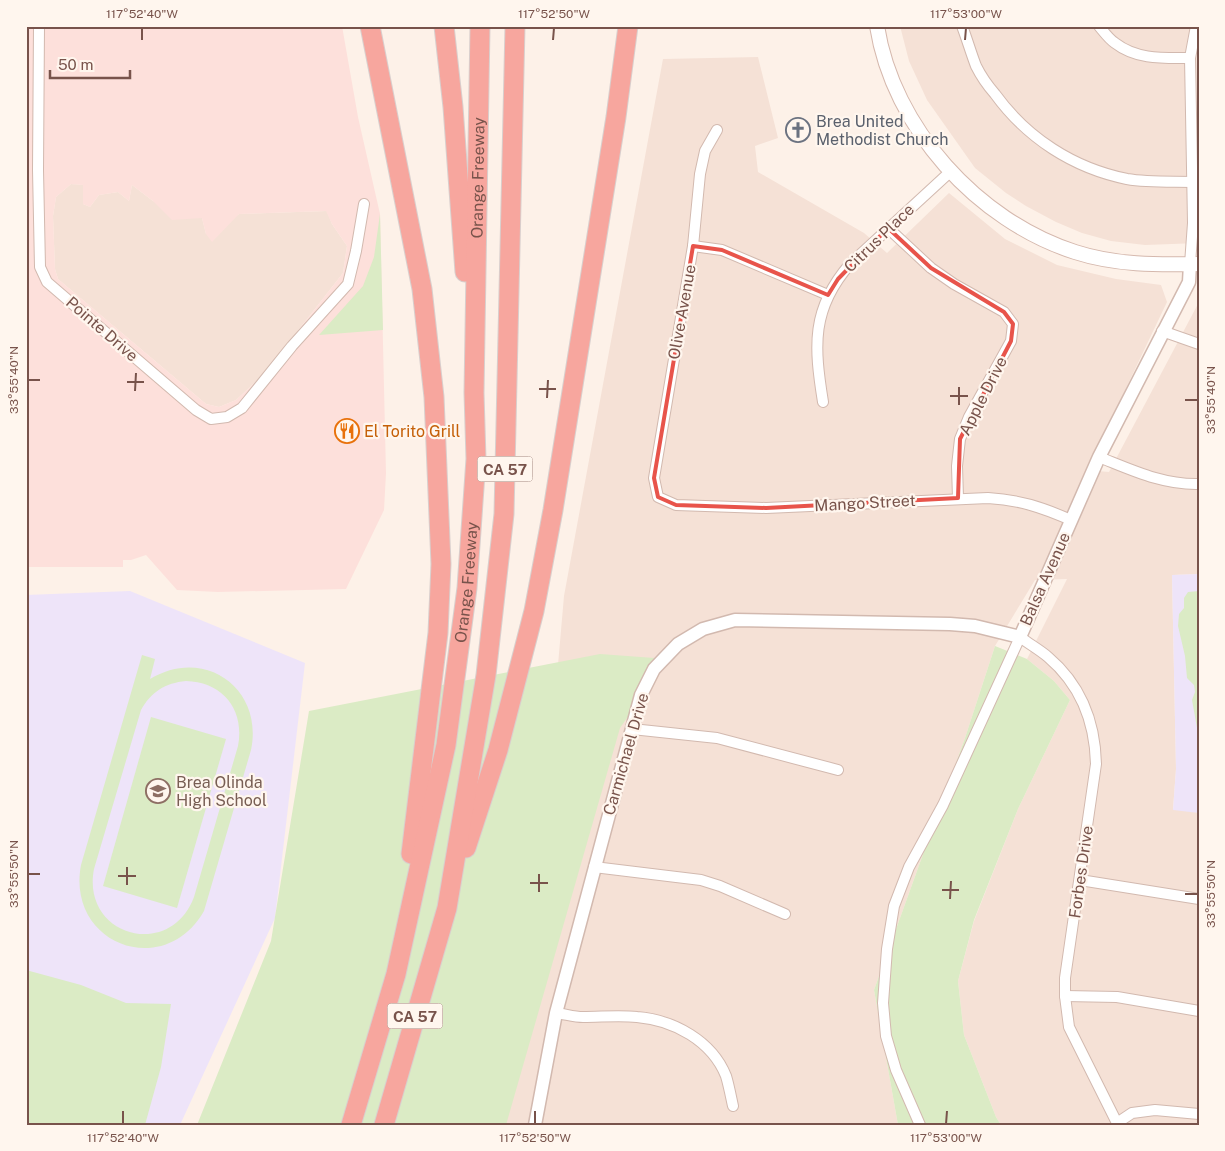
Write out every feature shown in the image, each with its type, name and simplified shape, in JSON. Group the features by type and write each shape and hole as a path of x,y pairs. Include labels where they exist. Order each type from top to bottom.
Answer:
{"highway":[{"path":"370,26 422,289 434,397 441,564 438,633 396,974"},
{"path":"444,26 453,107 474,393"},
{"name":"Orange Freeway","path":"351,1125 396,974 446,745 467,588 476,459 474,393 480,26"},
{"name":"Orange Freeway","path":"384,1125 447,908 486,674 504,514 515,26"},
{"path":"447,908 498,750 534,611 569,412 616,117 628,26"}],"main road":[{"path":"877,26 890,73 905,108 926,142 950,172 988,205 1022,228 1051,243 1075,252 1124,263 1195,264"}],"street":[{"name":"Pointe Drive","path":"39,26 38,170 40,267 47,282 196,410 211,419 227,417 242,408 292,346 348,284 364,204"},
{"path":"962,26 977,67 988,84 1020,124 1043,144 1098,172 1127,179 1156,182 1196,182"},
{"path":"1099,26 1115,43 1133,53 1156,58 1190,58"},
{"name":"Balsa Avenue","path":"920,1125 896,1070 886,1036 883,1003 887,949 894,906 909,867 943,805 1020,637 1099,457 1162,331 1189,282 1195,264 1196,182 1190,58 1196,26"},
{"name":"Olive Avenue","path":"658,497 654,478 693,246 700,174 705,151 717,130"},
{"name":"Citrus Place","path":"824,402 816,354 818,332 828,295 850,264 950,172"},
{"name":"Apple Drive","path":"888,228 931,268 954,284 1004,312 1013,324 1011,341 969,417 960,439 957,466 958,498"},
{"path":"693,246 722,250 828,295"},
{"path":"1162,331 1199,344"},
{"path":"1099,457 1145,476 1171,483 1199,484"},
{"name":"Mango Street","path":"658,497 676,505 766,508 958,498 1010,500 1037,506 1071,520"},
{"name":"Carmichael Drive","path":"535,1125 556,1013 594,867 641,695 654,668 678,644 703,629 735,620 950,624 975,626 1020,637"},
{"name":"Forbes Drive","path":"1020,637 1048,657 1067,676 1081,697 1090,718 1095,743 1096,764 1065,978 1065,996 1069,1027 1118,1124"},
{"path":"632,729 717,738 838,770"},
{"path":"594,867 701,880 720,886 785,914"},
{"path":"1080,880 1199,900"},
{"path":"1065,996 1117,997 1199,1011"},
{"path":"556,1013 581,1017 636,1016 650,1018 664,1021 690,1034 712,1053 726,1076 733,1106"},
{"path":"1118,1124 1132,1113 1156,1110 1199,1114"}],"highlighted area":[{"path":"888,228 931,268 1004,312 1013,324 1011,341 960,439 958,498 766,508 676,505 658,497 654,478 693,246 722,250 828,295 838,279"}],"shaded area":[{"path":"26,26 342,26 358,117 380,214 386,473 384,510 346,589 218,592 177,590 146,555 131,560 123,560 123,567 26,567","holes":["71,184 83,185 83,204 90,207 99,195 118,192 129,201 132,185 153,201 172,220 202,218 206,234 212,242 239,214 326,211 332,224 347,246 343,273 264,374 236,400 219,407 206,404 58,279 55,269 53,216 56,197"]},
{"path":"900,26 1199,26 1199,243 1145,245 1111,241 1082,233 1056,222 1006,193 975,168 927,100 909,61"},
{"path":"758,57 778,138 755,146 758,172 864,233 887,253 949,193 1005,239 1057,265 1116,279 1161,285 1167,302 1087,470 1109,472 1199,302 1199,574 1172,575 1176,769 1173,809 1199,810 1199,1125 1001,1125 996,1117 964,1035 958,981 974,921 1018,809 1070,700 1054,681 1027,659 1067,579 1035,580 995,646 965,738 874,990 898,1125 497,1125 531,975 564,596 663,59"},
{"path":"71,184 84,185 83,204 90,207 99,195 118,192 129,201 132,185 153,201 202,218 206,234 239,214 327,211 332,224 347,246 343,273 264,374 236,400 219,407 206,404 58,279 55,269 53,216 56,197"},
{"path":"1199,574 1199,813 1173,810 1176,769 1172,575"},
{"name":"Brea Olinda High School","path":"130,591 305,663 275,918 180,1125 26,1125 26,595"}],"green space":[{"path":"380,214 383,330 319,335 363,286 374,257"},
{"path":"1199,591 1199,739 1192,700 1195,692 1194,685 1187,678 1185,656 1178,626 1179,614 1184,608 1184,598 1188,592"},
{"path":"995,646 1027,659 1054,681 1070,700 1018,809 974,920 958,981 964,1035 996,1117 1001,1125 898,1125 874,990 965,738"},
{"path":"600,654 668,659 620,728 506,1125 197,1125 271,941 309,711"},
{"path":"142,655 155,659 150,679 170,670 190,667 209,671 226,679 239,692 248,708 253,728 251,750 204,911 187,932 166,944 144,948 122,944 103,933 88,915 80,893 81,865","holes":["186,681 211,687 228,700 238,721 238,746 194,897 182,917 166,929 148,934 130,932 114,924 101,911 94,892 94,869 141,710 149,698 165,686"]},
{"path":"151,717 226,739 177,908 103,886"},
{"path":"26,970 81,985 126,1003 171,1004 161,1067 145,1125 26,1125"}],"place":[{"name":"Brea United Methodist Church","path":"798,130"},
{"name":"El Torito Grill","path":"347,431"},
{"name":"Brea Olinda High School","path":"158,791"}]}
